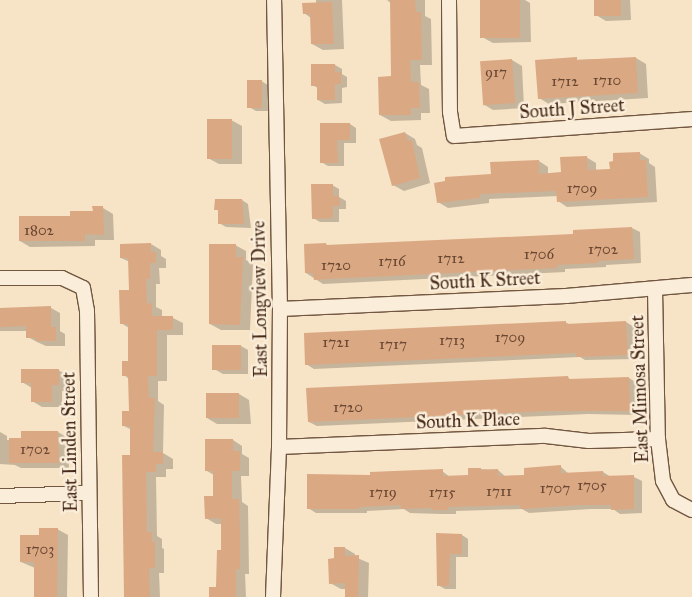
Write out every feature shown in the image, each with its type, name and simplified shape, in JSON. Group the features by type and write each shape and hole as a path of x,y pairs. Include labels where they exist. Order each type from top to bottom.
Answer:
{"street":[{"name":"East Longview Drive","path":"273,597 279,447 280,309 274,0"},
{"name":"South J Street","path":"449,0 450,112 454,136 692,119"},
{"name":"East Linden Street","path":"0,278 62,278 83,288 87,311 90,597"},
{"name":"South K Street","path":"280,309 566,296 692,285"},
{"name":"East Mimosa Street","path":"655,289 658,439 662,481 673,500 689,509"},
{"name":"South K Place","path":"279,447 546,436 589,441 658,439"},
{"path":"0,496 89,493"}],"building":[{"path":"390,0 415,0 416,12 421,12 422,60 410,60 411,82 419,82 420,108 411,108 411,115 379,115 378,77 391,76"},
{"path":"480,0 520,0 520,38 480,38"},
{"path":"594,0 621,0 621,16 594,16"},
{"path":"332,2 334,44 311,44 310,14 303,14 302,3"},
{"path":"577,57 577,60 636,57 638,93 538,99 535,60"},
{"path":"512,59 515,103 483,105 480,61"},
{"path":"311,64 335,64 335,72 341,72 341,84 335,84 335,100 317,100 317,86 311,86"},
{"path":"247,80 262,80 262,108 247,108"},
{"path":"207,119 232,119 232,159 207,159"},
{"path":"320,123 350,123 350,140 337,140 338,163 320,163"},
{"path":"405,132 408,141 412,140 420,178 392,186 379,139"},
{"path":"640,152 640,160 646,160 648,197 557,202 556,191 480,194 480,198 437,203 434,183 445,181 445,177 491,174 490,162 539,160 539,174 561,172 560,157 587,156 588,170 610,169 609,162 613,161 613,153"},
{"path":"311,184 333,184 333,196 339,196 340,206 333,206 333,218 312,219"},
{"path":"215,199 242,199 244,224 218,224 218,210 214,210"},
{"path":"92,206 103,206 104,235 85,234 85,241 19,241 19,216 70,216 70,211 93,211"},
{"path":"632,227 634,259 557,265 557,268 314,280 313,273 305,273 304,244 326,243 326,245 573,234 573,230"},
{"path":"151,243 151,252 156,252 156,263 150,263 150,279 146,279 147,304 152,303 152,316 173,316 173,330 157,330 157,376 148,376 149,398 155,398 153,452 163,452 163,464 156,464 156,472 146,472 147,532 152,532 152,542 155,542 155,568 149,568 150,597 124,597 122,455 130,455 130,426 122,426 122,411 129,411 128,376 122,376 122,361 128,361 128,324 120,324 119,290 129,290 128,258 120,258 120,244"},
{"path":"209,244 236,244 236,257 243,257 240,325 209,324"},
{"path":"51,306 51,327 56,327 56,341 36,341 36,338 26,338 26,326 0,327 0,308"},
{"path":"566,321 566,324 626,321 628,355 576,357 576,353 305,365 304,333"},
{"path":"212,345 241,345 241,370 212,370"},
{"path":"21,369 59,369 59,385 52,385 52,402 31,402 31,383 21,383"},
{"path":"568,376 569,379 629,377 630,411 548,411 308,422 306,388"},
{"path":"206,393 239,393 239,418 206,418"},
{"path":"21,431 58,431 59,463 9,463 9,438 21,438"},
{"path":"205,439 233,439 233,451 240,451 240,471 232,471 232,499 239,499 240,569 236,569 236,597 209,597 209,587 216,587 217,550 221,550 221,518 205,519 204,496 213,496 213,471 205,471"},
{"path":"561,465 561,473 603,471 603,476 634,475 634,509 611,510 611,505 581,505 520,509 520,505 448,507 448,510 432,510 432,508 401,509 401,505 359,507 359,509 307,509 307,474 370,475 370,472 443,469 443,476 468,475 468,468 481,468 481,470 498,469 498,476 524,475 524,468"},
{"path":"39,528 58,528 57,597 34,597 34,562 20,562 20,535 39,535"},
{"path":"436,533 462,534 462,554 450,554 449,586 437,586"},
{"path":"334,547 345,547 345,556 359,555 358,597 345,597 345,583 329,584 328,559 334,558"}]}
